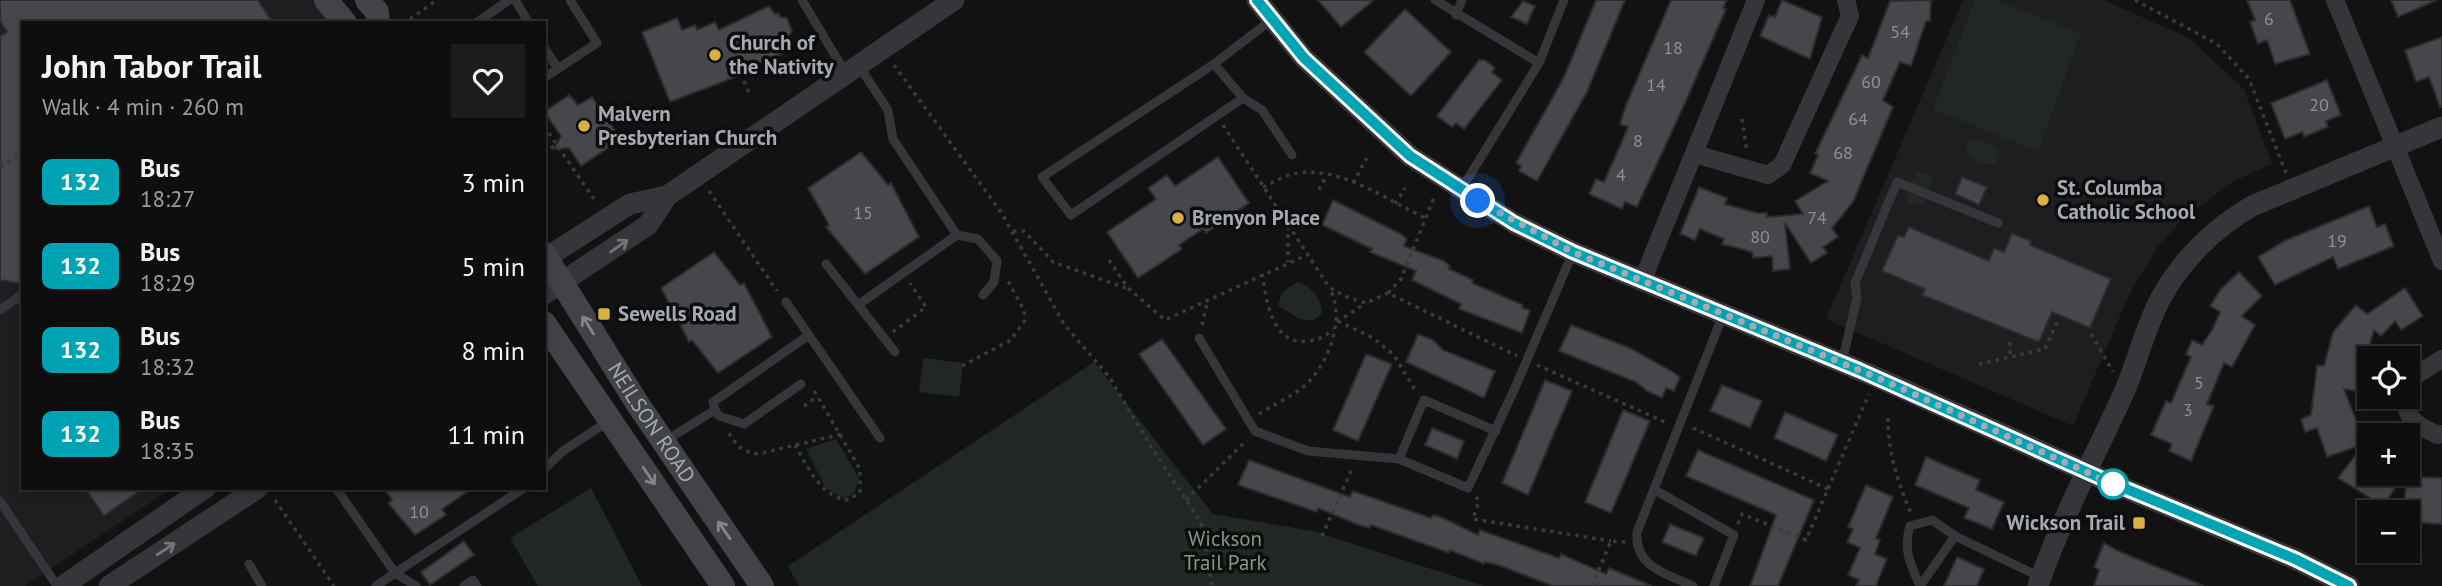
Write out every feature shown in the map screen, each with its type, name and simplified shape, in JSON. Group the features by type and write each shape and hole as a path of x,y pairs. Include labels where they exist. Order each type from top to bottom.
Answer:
{"main road":[{"path":"326,0 343,21"},
{"path":"367,0 377,12 378,21"},
{"name":"NEILSON ROAD","path":"546,261 553,289 637,403 762,586"},
{"name":"NEILSON ROAD","path":"546,326 723,586"},
{"path":"611,419 637,403"}],"street":[{"path":"553,289 648,225 667,197 954,0"},
{"path":"1257,0 1304,58 1410,156 1504,218 1573,252 1876,377 2085,472 2295,559 2349,586"},
{"path":"1643,279 1756,0"},
{"path":"1695,154 1768,174 1782,164 1850,16 1846,0"},
{"path":"2335,0 2442,261"},
{"path":"2039,582 2085,472 2124,391 2162,295 2192,255 2227,220 2292,188 2442,127"},
{"path":"546,256 630,204 667,197"},
{"path":"2420,373 2442,359"},
{"path":"2407,409 2415,424 2438,435 2442,434"},
{"path":"63,586 202,490"},
{"path":"109,586 266,494"}],"lane":[{"path":"479,21 509,0"},
{"path":"515,0 528,21"},
{"path":"546,77 597,43 570,0"},
{"path":"802,0 852,70 888,110 893,139 957,236"},
{"path":"1435,0 1539,63"},
{"path":"1456,15 1462,0"},
{"path":"1461,190 1539,63 1564,0"},
{"path":"1243,99 1071,215 1042,177 1214,64 1271,20"},
{"path":"546,50 558,69"},
{"path":"1214,64 1243,99 1262,110 1292,155"},
{"path":"1841,363 1857,299 1855,283 1897,182 1998,223"},
{"path":"858,305 957,236 978,239 997,261 994,282 982,295"},
{"path":"1199,338 1255,431 1308,452 1399,459 1468,488 1496,431 1573,252"},
{"path":"827,264 895,352"},
{"path":"0,310 21,295"},
{"path":"786,302 880,438"},
{"path":"1693,586 1648,566 1636,542 1637,529 1655,490 1723,315"},
{"path":"806,384 744,424 717,413 713,402 809,335"},
{"path":"1399,459 1424,400 1496,431"},
{"path":"664,442 717,413"},
{"path":"546,467 563,451 611,419"},
{"path":"337,490 395,572 416,586"},
{"path":"376,586 521,490"},
{"path":"1655,490 1734,535 1714,586"},
{"path":"0,501 57,586"},
{"path":"1920,586 1907,557 1906,540 1910,526 1932,520 1955,536 2039,582"},
{"path":"1920,586 1955,536"},
{"path":"249,565 262,586"},
{"path":"464,586 473,580 477,586"}],"path":[{"path":"410,19 438,0"},
{"path":"2135,0 2217,44 2249,79 2292,188"},
{"path":"883,49 1013,231 1064,324 1110,378 1202,526 1212,586"},
{"path":"744,81 750,96"},
{"path":"1217,116 1337,303 1338,321 1325,356 1309,381 1249,420"},
{"path":"1742,120 1749,170"},
{"path":"546,128 607,219"},
{"path":"546,152 557,144"},
{"path":"0,167 21,154"},
{"path":"1353,183 1367,158"},
{"path":"1263,187 1297,173 1325,176 1353,183 1427,219"},
{"path":"698,175 777,290"},
{"path":"1319,190 1325,176"},
{"path":"1262,274 1272,319 1290,338 1305,342 1321,338 1330,332 1338,321 1388,293 1401,279 1441,178"},
{"path":"1395,204 1405,188"},
{"path":"1286,221 1290,242 1289,262"},
{"path":"1013,231 1024,231 1053,262 1128,288"},
{"path":"1109,260 1128,288 1164,320 1307,255"},
{"path":"962,366 1011,340 1025,320 1024,310 997,261"},
{"path":"885,339 926,307 903,273"},
{"path":"1329,287 1344,296 1366,303"},
{"path":"1388,293 1526,360 1678,428 1689,427 1828,489"},
{"path":"1199,338 1208,300"},
{"path":"1979,364 2045,349 2058,320"},
{"path":"1338,321 1373,338 1394,355 1410,386 1424,400"},
{"path":"2091,334 2124,391"},
{"path":"2010,342 2010,357"},
{"path":"1734,535 1742,514 1806,540 1876,377"},
{"path":"795,445 819,485 839,499 849,500 860,492 860,469 818,396 806,384"},
{"path":"804,406 818,396"},
{"path":"717,413 734,443 746,452 758,454 842,434"},
{"path":"1888,418 1888,444 1902,492 1916,524"},
{"path":"1186,500 1255,431"},
{"path":"1322,536 1352,469 1353,456"},
{"path":"1468,488 1479,501 1473,519 1611,541 1636,542"},
{"path":"266,494 334,586"},
{"path":"1591,586 1611,541"}],"shaded area":[{"path":"0,0 313,0 329,21 21,21 21,490 169,490 25,586 0,586"},
{"name":"St. Columba Catholic School","path":"1963,0 2104,0 2189,38 2244,89 2272,164 2234,181 2183,219 2157,248 2129,295 2073,426 1826,319"}],"green space":[{"path":"1975,0 1996,0 2081,33 2038,152 1933,109"},
{"path":"1979,139 1998,149 2000,158 1994,164 1979,162 1969,154 1966,145 1969,140"},
{"path":"1917,172 1933,176 1923,206 1907,203 1907,190"},
{"path":"1297,282 1307,286 1320,303 1322,314 1312,321 1300,319 1278,306 1281,293"},
{"path":"923,358 963,363 959,397 919,392"},
{"name":"Wickson Trail Park","path":"1094,362 1213,514 1313,531 1484,586 799,586 788,566"},
{"path":"836,439 859,478 855,492 845,499 825,487 806,449"},
{"path":"591,488 642,586 538,586 510,538"}],"building":[{"path":"0,0 258,0 272,21 21,21 21,284 0,280 0,36 7,32 0,21"},
{"path":"1318,0 1374,0 1341,27"},
{"path":"1596,0 1625,0 1587,92 1537,181 1519,171 1521,166 1516,163 1564,77"},
{"path":"1671,0 1727,0 1723,8 1726,9 1686,101 1637,207 1625,202 1622,209 1589,194 1596,179 1604,182 1628,127 1620,124 1626,105"},
{"path":"1782,0 1822,17 1810,59 1760,36 1769,15 1775,17"},
{"path":"1931,0 1930,21 1926,21 1911,66 1900,62 1883,100 1893,107 1853,202 1832,228 1838,237 1823,247 1827,253 1811,263 1785,223 1790,269 1773,271 1772,256 1753,258 1752,252 1722,244 1724,239 1700,229 1695,240 1680,234 1699,187 1727,198 1725,204 1767,213 1767,217 1803,214 1795,201 1828,181 1810,173 1818,155 1815,154 1862,55 1868,58 1890,1"},
{"path":"2247,0 2290,0 2310,54 2275,64 2267,40 2258,44 2250,22 2255,20"},
{"path":"2391,0 2437,0 2398,17"},
{"path":"1523,1 1535,6 1527,24 1511,17"},
{"name":"Church of the Nativity","path":"769,6 775,14 779,13 780,17 787,18 792,31 788,37 790,41 786,42 787,52 745,69 746,73 670,102 642,32 677,18 682,30 695,25 697,30 715,22 719,30"},
{"path":"1405,9 1451,52 1411,96 1364,52"},
{"path":"2442,37 2440,107 2429,77 2416,82 2405,50"},
{"path":"1479,60 1485,60 1495,68 1492,72 1502,80 1464,129 1456,123 1452,127 1437,116"},
{"path":"2327,80 2341,115 2326,121 2328,127 2304,137 2302,132 2285,139 2271,103"},
{"name":"Malvern Presbyterian Church","path":"569,95 578,105 592,97 621,139 581,166 569,148 554,149 561,136 546,115 546,111"},
{"path":"861,152 888,185 891,183 919,237 865,274 826,227 829,225 808,188"},
{"name":"Brenyon Place","path":"1218,157 1249,203 1206,233 1203,229 1179,245 1182,249 1138,278 1107,232 1156,199 1148,188 1167,175 1175,186"},
{"path":"1962,177 1987,187 1979,205 1955,194"},
{"path":"1333,200 1401,234 1407,239 1404,246 1444,261 1450,266 1449,269 1473,280 1472,283 1523,305 1522,308 1530,310 1522,333 1459,309 1461,304 1412,280 1416,271 1370,252 1372,249 1322,225"},
{"path":"2369,206 2377,227 2385,224 2394,246 2338,269 2333,257 2275,285 2258,257 2286,240"},
{"path":"1909,227 1989,261 1994,248 2004,252 2012,233 2031,241 2030,245 2111,279 2090,328 2052,312 2039,342 1922,295 1925,289 1882,271 1898,235 1904,237"},
{"path":"714,252 740,285 744,283 772,337 718,373 692,340 689,342 661,288"},
{"path":"2239,272 2262,296 2242,316 2255,325 2232,367 2224,363 2207,404 2214,406 2191,461 2169,451 2172,444 2151,435 2166,401 2171,403 2191,357 2186,354 2192,340 2202,345 2212,330 2220,312 2210,306 2221,289"},
{"path":"2405,288 2423,316 2401,330 2395,321 2381,336 2374,330 2370,346 2357,346 2357,391 2344,389 2357,423 2357,446 2327,457 2317,428 2305,432 2301,419 2311,415 2317,365 2324,366 2333,332 2356,305 2367,314"},
{"path":"1571,325 1630,348 1673,372 1680,377 1674,391 1666,388 1662,398 1636,382 1559,351"},
{"path":"1418,334 1433,340 1443,350 1495,371 1484,398 1406,362"},
{"path":"1162,339 1226,429 1203,445 1139,354"},
{"path":"1366,354 1392,364 1358,441 1333,430"},
{"path":"1545,380 1572,391 1528,495 1502,483"},
{"path":"1722,385 1762,401 1750,428 1710,411"},
{"path":"1623,410 1650,421 1611,513 1585,502"},
{"path":"1785,412 1838,435 1826,461 1774,438"},
{"path":"1432,428 1464,441 1457,459 1425,445"},
{"path":"1698,450 1814,500 1778,586 1750,586 1776,515 1686,476"},
{"path":"2357,453 2357,486 2397,486 2387,500 2373,500 2338,478"},
{"path":"1926,457 1980,480 1976,490 2004,502 1992,529 1964,518 1969,508 1915,485"},
{"path":"1249,460 1350,497 1353,491 1431,518 1433,515 1441,517 1478,535 1480,530 1559,558 1561,554 1606,574 1609,568 1652,586 1553,586 1498,565 1484,564 1450,550 1449,553 1371,525 1369,528 1318,508 1317,512 1238,485"},
{"path":"2420,477 2442,478 2442,524 2420,523 2420,500 2405,500 2406,486 2420,486"},
{"path":"1866,485 1893,497 1876,538 1880,540 1875,554 1887,559 1876,586 1856,586 1859,580 1848,575 1860,548 1847,542 1853,529 1848,527"},
{"path":"86,490 141,490 104,516"},
{"path":"385,490 470,490 442,509 446,515 415,535 388,503 392,500"},
{"path":"1670,524 1704,538 1696,556 1662,542"},
{"path":"464,541 474,555 430,585 421,572"},
{"path":"2104,543 2204,586 2094,586 2099,570 2094,567"},
{"path":"1957,557 1984,569 1977,586 1944,586"}],"bus line":[{"name":"132","path":"1257,0 1304,58 1410,156 1514,223 1573,252 1859,370 2107,481 2295,559 2349,586"}],"place":[{"name":"Church of the Nativity","path":"715,55"},
{"name":"Malvern Presbyterian Church","path":"584,126"},
{"name":"St. Columba Catholic School","path":"2043,200"},
{"name":"Brenyon Place","path":"1178,218"},
{"name":"Sewells Road","path":"604,314"},
{"name":"Wickson Trail","path":"2139,523"}],"route":[{"path":"1478,201 1514,223 1573,252 1876,377 2113,484"}]}
